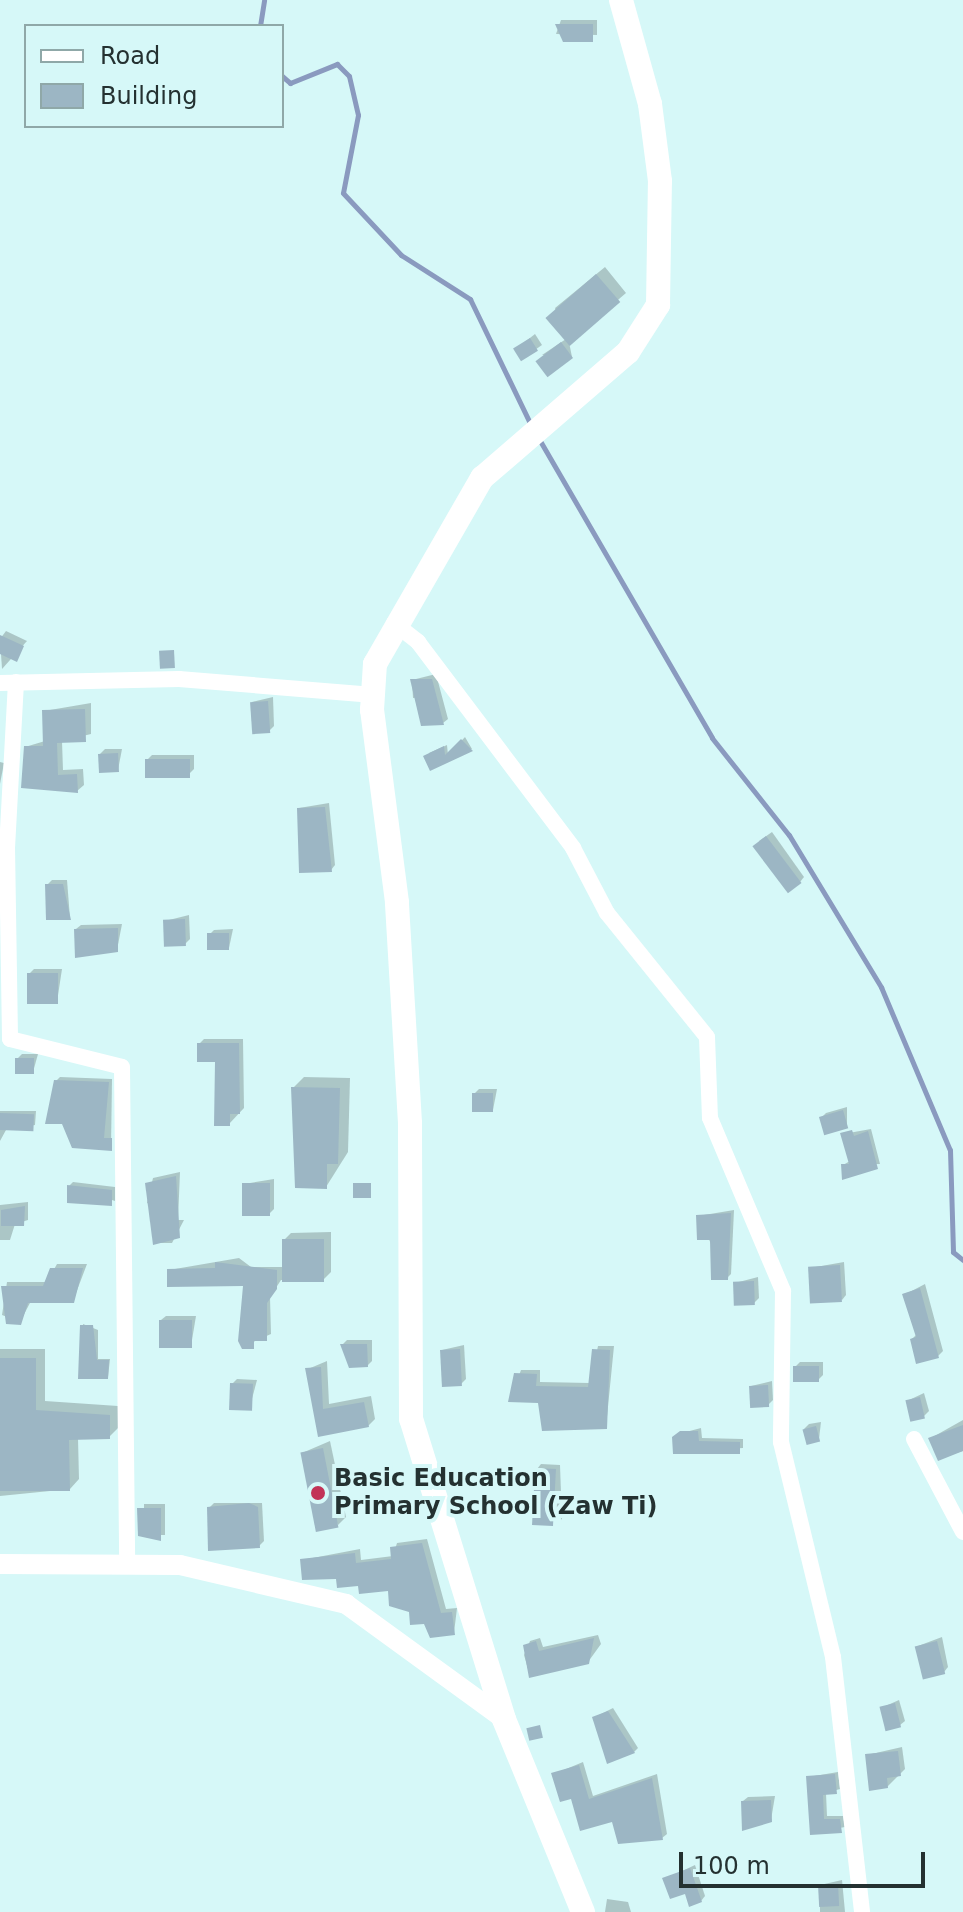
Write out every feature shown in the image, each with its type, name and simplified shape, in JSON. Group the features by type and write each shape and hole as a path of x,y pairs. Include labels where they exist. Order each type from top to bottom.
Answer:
{"main road":[{"path":"583,1912 504,1719 411,1419 409,1108 397,902 373,695 375,664 394,623 482,478 628,352 658,305 660,181 650,104 621,0"}],"street":[{"path":"394,623 418,642 573,848 607,913 707,1037 710,1118 783,1291 781,1442 833,1657 862,1912"},
{"path":"127,1564 122,1067 10,1039 8,683 179,679 373,695"},
{"path":"914,1439 963,1532"},
{"path":"0,1564 180,1565 346,1604 504,1719"}],"building":[{"path":"555,24 593,24 593,42 563,42"},
{"path":"596,274 620,302 570,346 545,318"},
{"path":"530,338 538,351 521,361 513,349"},
{"path":"561,342 573,358 547,377 535,361"},
{"path":"0,635 24,646 17,662 0,654"},
{"path":"174,650 175,668 160,669 159,651"},
{"path":"410,679 432,679 444,725 421,726"},
{"path":"268,701 270,733 252,734 250,702"},
{"path":"85,709 86,742 57,743 58,775 77,774 78,793 21,788 24,746 43,746 42,710"},
{"path":"461,739 473,751 430,771 423,756 444,746 445,755"},
{"path":"118,753 119,772 99,773 98,754"},
{"path":"145,759 190,759 190,778 145,778"},
{"path":"325,807 332,872 299,873 297,808"},
{"path":"766,836 802,883 788,893 752,846"},
{"path":"45,884 63,884 71,920 46,920"},
{"path":"185,919 186,946 164,947 163,920"},
{"path":"118,928 118,952 75,958 74,929"},
{"path":"207,933 229,933 229,950 207,950"},
{"path":"27,973 58,973 58,1004 27,1004"},
{"path":"197,1043 239,1043 240,1114 230,1114 230,1126 214,1126 215,1062 197,1062"},
{"path":"15,1058 34,1058 34,1074 15,1074"},
{"path":"54,1080 109,1082 104,1138 112,1138 112,1151 72,1148 62,1124 45,1124"},
{"path":"291,1087 340,1088 338,1164 327,1164 327,1189 295,1188"},
{"path":"472,1093 493,1093 493,1112 472,1112"},
{"path":"843,1110 848,1128 824,1135 819,1117"},
{"path":"0,1113 34,1114 33,1131 0,1130"},
{"path":"852,1130 854,1136 868,1131 878,1169 842,1180 841,1164 849,1164 840,1133"},
{"path":"176,1176 180,1238 153,1245 145,1183"},
{"path":"242,1183 270,1183 270,1216 242,1216"},
{"path":"353,1183 371,1183 371,1198 353,1198"},
{"path":"67,1185 112,1190 112,1206 67,1203"},
{"path":"25,1206 24,1226 1,1226 1,1210"},
{"path":"731,1213 728,1280 711,1280 710,1240 697,1240 696,1215"},
{"path":"282,1239 324,1239 324,1282 282,1282"},
{"path":"215,1262 277,1270 277,1289 267,1303 267,1341 254,1341 254,1349 242,1349 238,1341 243,1286 167,1287 167,1269 215,1268"},
{"path":"840,1265 842,1302 810,1304 808,1267"},
{"path":"50,1268 83,1268 74,1303 28,1303 21,1325 6,1324 1,1286 43,1286"},
{"path":"754,1281 755,1305 734,1306 733,1282"},
{"path":"920,1288 939,1358 916,1364 910,1339 916,1337 902,1294"},
{"path":"159,1320 192,1320 192,1348 159,1348"},
{"path":"80,1325 93,1325 97,1360 109,1360 108,1379 78,1379"},
{"path":"340,1344 367,1344 368,1367 349,1368"},
{"path":"460,1349 462,1386 442,1387 440,1350"},
{"path":"592,1349 610,1350 607,1429 542,1431 538,1403 508,1402 514,1373 537,1374 536,1386 588,1387"},
{"path":"0,1358 36,1358 36,1410 110,1415 110,1439 69,1440 70,1491 0,1491"},
{"path":"793,1366 819,1366 819,1382 793,1382"},
{"path":"321,1367 323,1409 364,1402 369,1427 318,1437 305,1368"},
{"path":"230,1383 253,1384 252,1411 229,1410"},
{"path":"768,1385 769,1407 750,1408 749,1386"},
{"path":"920,1397 925,1418 910,1422 905,1400"},
{"path":"963,1425 963,1451 938,1461 928,1438"},
{"path":"816,1426 820,1441 807,1445 802,1430"},
{"path":"680,1431 698,1431 699,1441 740,1442 740,1454 673,1454 672,1437"},
{"path":"323,1448 338,1528 316,1532 300,1452"},
{"path":"535,1468 556,1469 553,1526 532,1525"},
{"path":"249,1503 258,1507 260,1548 208,1551 207,1507"},
{"path":"137,1508 161,1508 161,1541 138,1536"},
{"path":"422,1543 441,1613 452,1612 455,1635 430,1638 424,1624 410,1625 409,1612 389,1606 388,1591 359,1594 358,1586 337,1588 336,1579 302,1580 300,1559 355,1553 356,1563 391,1559 390,1547"},
{"path":"594,1638 589,1664 529,1678 523,1645 536,1641 539,1651"},
{"path":"937,1641 945,1674 923,1680 915,1647"},
{"path":"895,1703 901,1727 886,1731 879,1707"},
{"path":"608,1711 635,1753 607,1764 592,1717"},
{"path":"540,1725 543,1738 529,1741 526,1728"},
{"path":"898,1751 901,1776 887,1778 888,1788 869,1791 865,1754"},
{"path":"579,1765 589,1799 652,1778 663,1840 618,1844 612,1822 580,1831 571,1799 560,1802 551,1773"},
{"path":"835,1774 837,1794 823,1795 824,1819 840,1819 842,1833 810,1835 806,1776"},
{"path":"771,1800 772,1822 742,1831 741,1801"},
{"path":"690,1868 702,1902 689,1907 685,1894 670,1899 662,1878"},
{"path":"838,1884 839,1906 819,1907 818,1885"}],"waterway":[{"path":"260,24 264,0"},
{"path":"284,78 290,83 337,64 349,76 358,115 343,193 401,255 470,299 532,427"},
{"path":"539,439 712,738 789,835 881,987 950,1150 953,1252 963,1260"}],"place":[{"name":"Basic Education Primary School (Zaw Ti)","path":"318,1493"}]}
